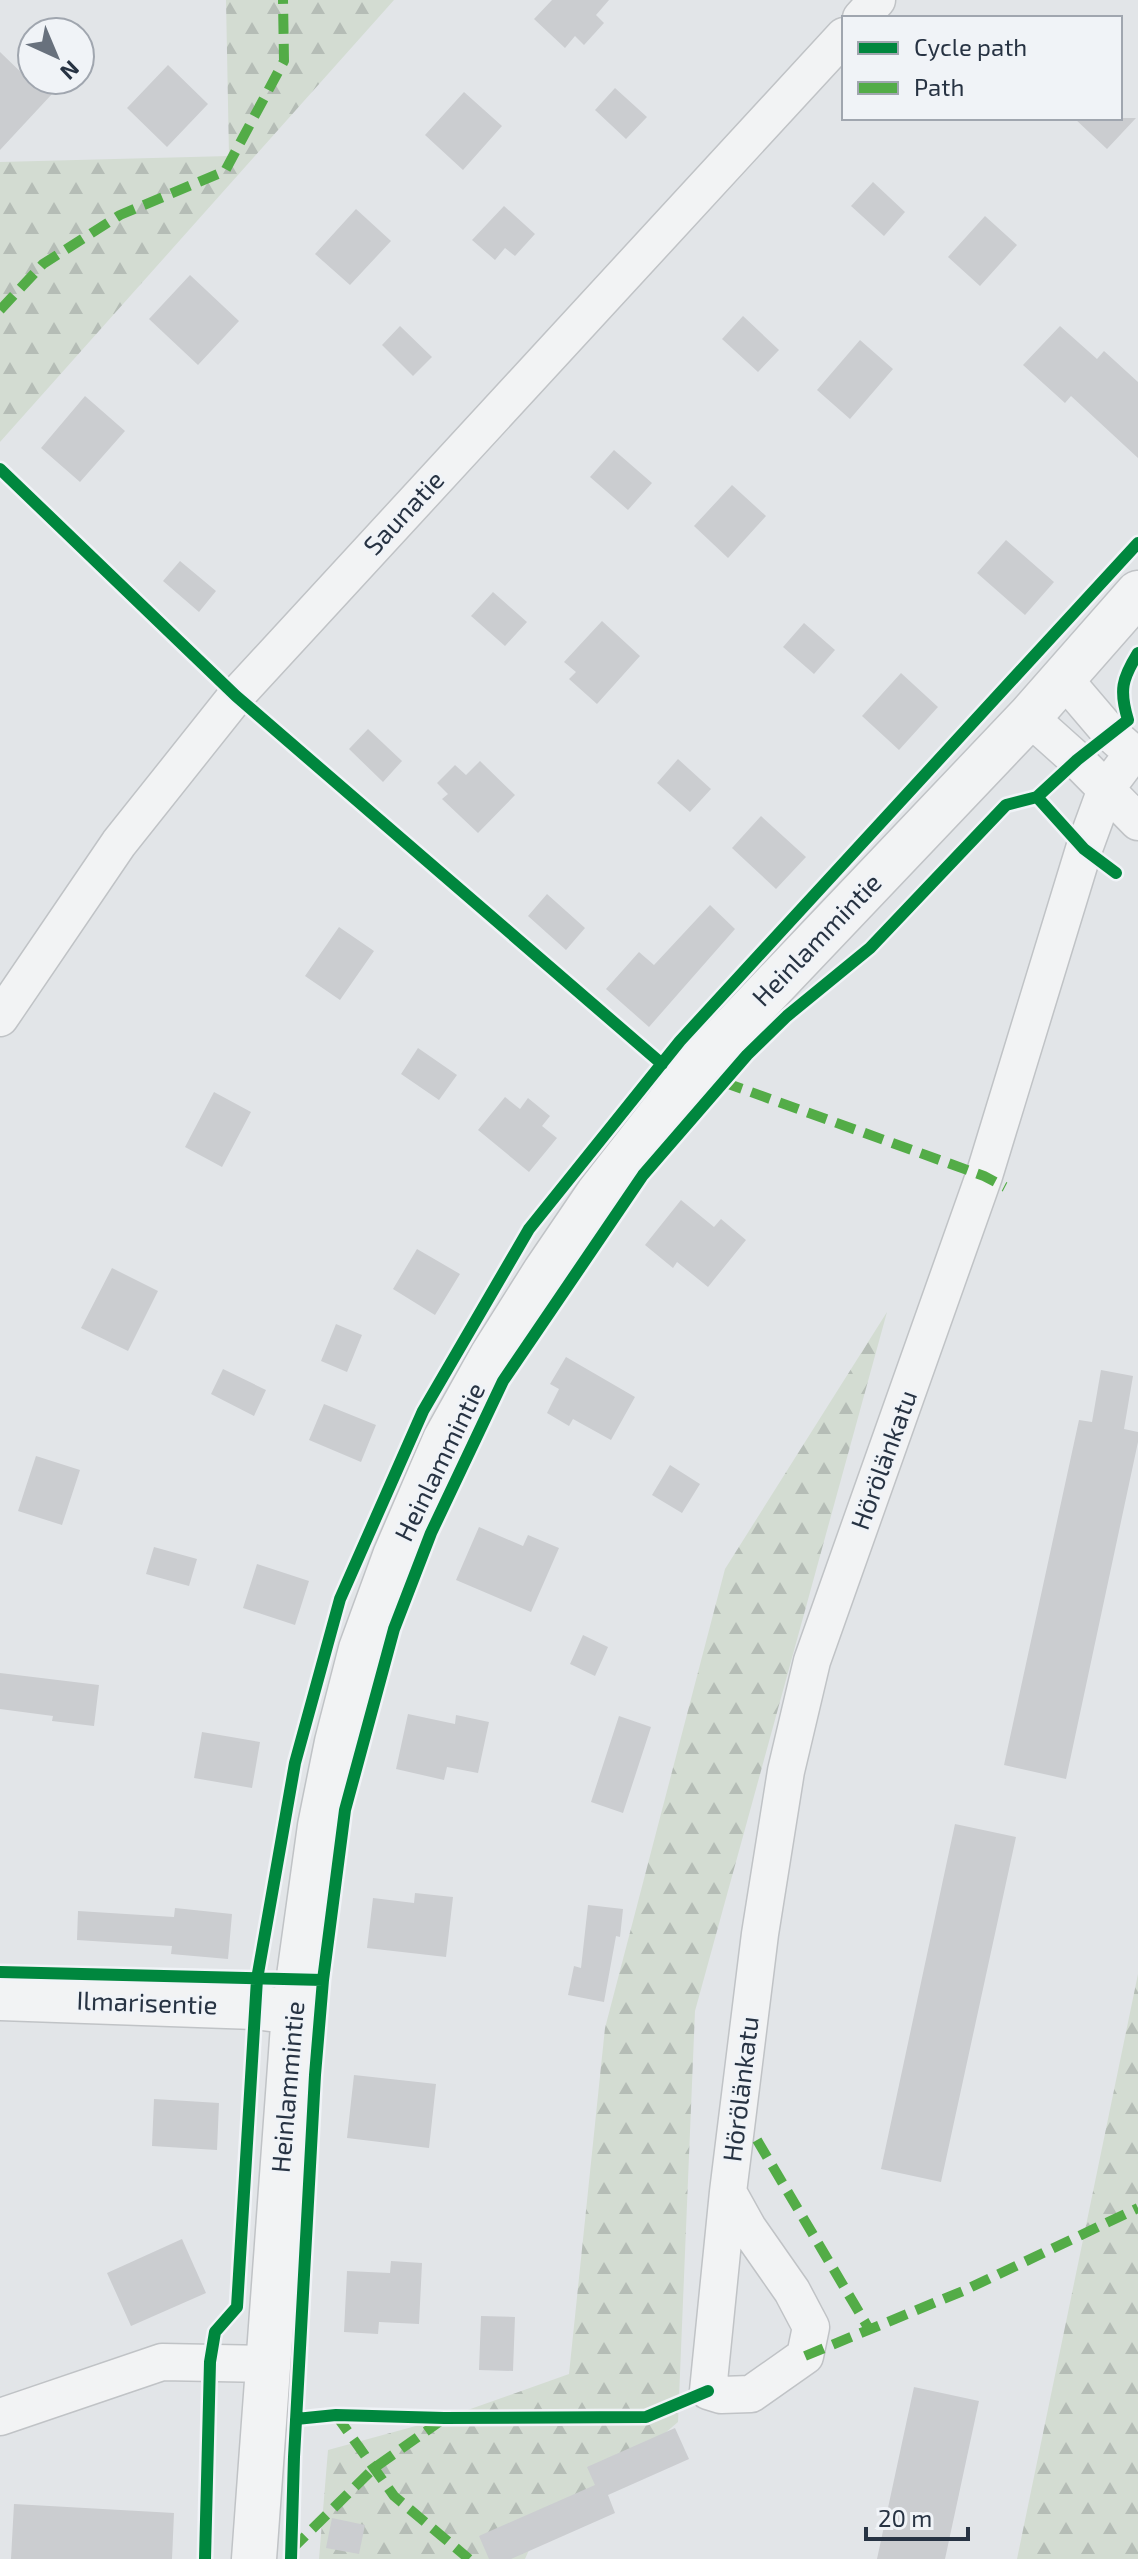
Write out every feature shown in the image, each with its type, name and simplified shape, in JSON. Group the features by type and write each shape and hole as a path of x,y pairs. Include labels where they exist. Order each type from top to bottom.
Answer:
{"street":[{"path":"863,16 877,0"},
{"name":"Saunatie","path":"0,1018 119,843 236,696 842,38"},
{"name":"Heinlammintie","path":"254,2559 294,2012 320,1826 361,1649 395,1556 445,1440 492,1356 598,1194 701,1062 1029,717 1138,593"},
{"path":"1064,679 1110,733 1136,755"},
{"path":"1029,717 1138,822"},
{"name":"Hörölänkatu","path":"728,2192 748,2228 792,2291 811,2327 805,2356 751,2394 721,2395 708,2391 728,2192 767,1890 786,1771 812,1661 984,1176 1084,849 1106,789 1136,755"},
{"name":"Ilmarisentie","path":"0,1998 255,2007 294,2012"},
{"path":"0,2417 162,2362 268,2364"}],"green space":[{"path":"226,0 394,0 0,442 0,162 229,156"},
{"path":"887,1312 695,2011 678,2422 529,2550 525,2559 319,2559 328,2450 445,2418 569,2374 605,2028 725,1569"},
{"path":"1138,1974 1138,2559 1017,2559"}],"building":[{"path":"552,0 609,0 596,15 604,23 584,45 575,36 565,48 534,19"},
{"path":"0,52 16,67 16,96 50,96 0,150"},
{"path":"168,65 208,104 167,147 127,108"},
{"path":"615,88 647,117 626,139 595,110"},
{"path":"464,92 502,126 463,170 425,135"},
{"path":"1136,118 1107,149 1076,120"},
{"path":"873,182 905,212 884,236 851,206"},
{"path":"504,206 535,234 515,256 505,248 495,260 472,240"},
{"path":"356,209 391,241 350,285 315,254"},
{"path":"985,216 1017,245 980,286 948,257"},
{"path":"190,275 239,321 198,365 149,319"},
{"path":"743,316 779,350 758,372 722,339"},
{"path":"400,326 432,357 413,376 382,345"},
{"path":"1060,326 1097,359 1104,351 1138,382 1138,458 1071,396 1065,403 1023,365"},
{"path":"860,340 893,369 850,419 817,390"},
{"path":"85,396 125,431 80,482 41,448"},
{"path":"614,450 652,483 628,510 590,477"},
{"path":"732,485 766,516 728,558 694,526"},
{"path":"1006,540 1054,582 1025,615 977,573"},
{"path":"180,561 216,591 199,612 163,581"},
{"path":"493,592 527,622 505,646 471,616"},
{"path":"602,621 640,656 597,704 569,679 576,672 564,662"},
{"path":"804,623 835,650 814,674 783,647"},
{"path":"901,673 938,707 899,750 862,716"},
{"path":"368,729 402,761 383,782 349,749"},
{"path":"678,759 711,789 690,812 657,783"},
{"path":"480,761 515,795 478,833 442,799 448,794 437,783 455,765 466,775"},
{"path":"761,816 806,857 776,889 732,848"},
{"path":"547,894 585,928 566,950 528,916"},
{"path":"710,905 735,929 649,1027 606,989 639,952 654,965"},
{"path":"339,927 374,951 340,1000 305,976"},
{"path":"418,1048 457,1075 439,1100 401,1074"},
{"path":"214,1092 251,1112 222,1167 185,1147"},
{"path":"505,1097 520,1109 528,1098 550,1116 542,1126 557,1138 529,1172 478,1130"},
{"path":"681,1200 714,1227 721,1219 746,1240 708,1287 677,1262 673,1268 645,1245"},
{"path":"417,1249 460,1274 435,1315 393,1289"},
{"path":"112,1268 158,1291 128,1351 81,1328"},
{"path":"336,1324 362,1335 347,1372 321,1361"},
{"path":"566,1357 635,1397 611,1440 573,1419 569,1426 547,1413 559,1389 550,1384"},
{"path":"223,1369 266,1390 254,1416 211,1394"},
{"path":"1101,1370 1133,1376 1124,1429 1138,1432 1138,1442 1066,1779 1004,1765 1079,1420 1092,1422"},
{"path":"324,1404 376,1425 361,1462 309,1440"},
{"path":"36,1456 80,1470 62,1525 18,1511"},
{"path":"670,1465 700,1484 682,1513 652,1495"},
{"path":"479,1527 523,1546 528,1535 559,1548 531,1612 456,1580"},
{"path":"154,1547 197,1559 189,1586 146,1574"},
{"path":"257,1564 309,1581 295,1625 243,1608"},
{"path":"583,1635 608,1647 595,1676 570,1664"},
{"path":"0,1673 99,1685 94,1726 52,1721 53,1716 0,1709"},
{"path":"408,1714 455,1724 456,1715 489,1722 478,1773 447,1767 444,1780 396,1769"},
{"path":"619,1716 651,1727 623,1813 591,1802"},
{"path":"202,1732 260,1742 252,1788 194,1778"},
{"path":"955,1824 1016,1837 941,2182 881,2169"},
{"path":"415,1893 453,1897 446,1957 367,1948 373,1898 414,1903"},
{"path":"588,1905 623,1909 620,1937 616,1936 604,2002 568,1995 574,1966 581,1968"},
{"path":"175,1908 232,1914 228,1959 171,1954 172,1946 77,1940 78,1911 174,1917"},
{"path":"354,2075 436,2084 429,2148 347,2138"},
{"path":"154,2099 219,2103 217,2150 152,2146"},
{"path":"182,2239 206,2293 131,2326 107,2273"},
{"path":"391,2261 422,2263 419,2324 379,2322 378,2334 344,2332 347,2271 390,2273"},
{"path":"481,2316 515,2317 513,2371 479,2370"},
{"path":"914,2387 979,2401 945,2559 877,2559"},
{"path":"675,2428 689,2459 608,2495 615,2513 511,2559 489,2559 479,2536 595,2485 587,2467"},
{"path":"14,2504 174,2513 172,2559 11,2559"},
{"path":"332,2518 365,2525 359,2554 326,2548"}],"marked path":[{"path":"0,310 43,264 120,215 225,171 284,61 283,0"},
{"path":"723,1082 984,1176 1005,1187"},
{"path":"757,2140 869,2329"},
{"path":"805,2356 963,2291 1138,2208"},
{"path":"336,2415 394,2496 469,2559"},
{"path":"291,2550 374,2468 442,2420"}],"cycle path":[{"path":"0,469 236,696 662,1064"},
{"path":"205,2559 210,2362 215,2332 237,2307 257,1979 295,1763 340,1599 423,1411 529,1229 680,1041 1138,543"},
{"path":"291,2559 315,2075 323,1980 345,1810 394,1629 431,1533 503,1381 643,1175 747,1055 787,1016 870,948 1006,805 1037,797 1077,760 1128,720 1124,685 1138,653"},
{"path":"1037,797 1084,849 1116,873"},
{"path":"0,1972 323,1980"},
{"path":"296,2419 336,2415 646,2417 708,2391"}]}
